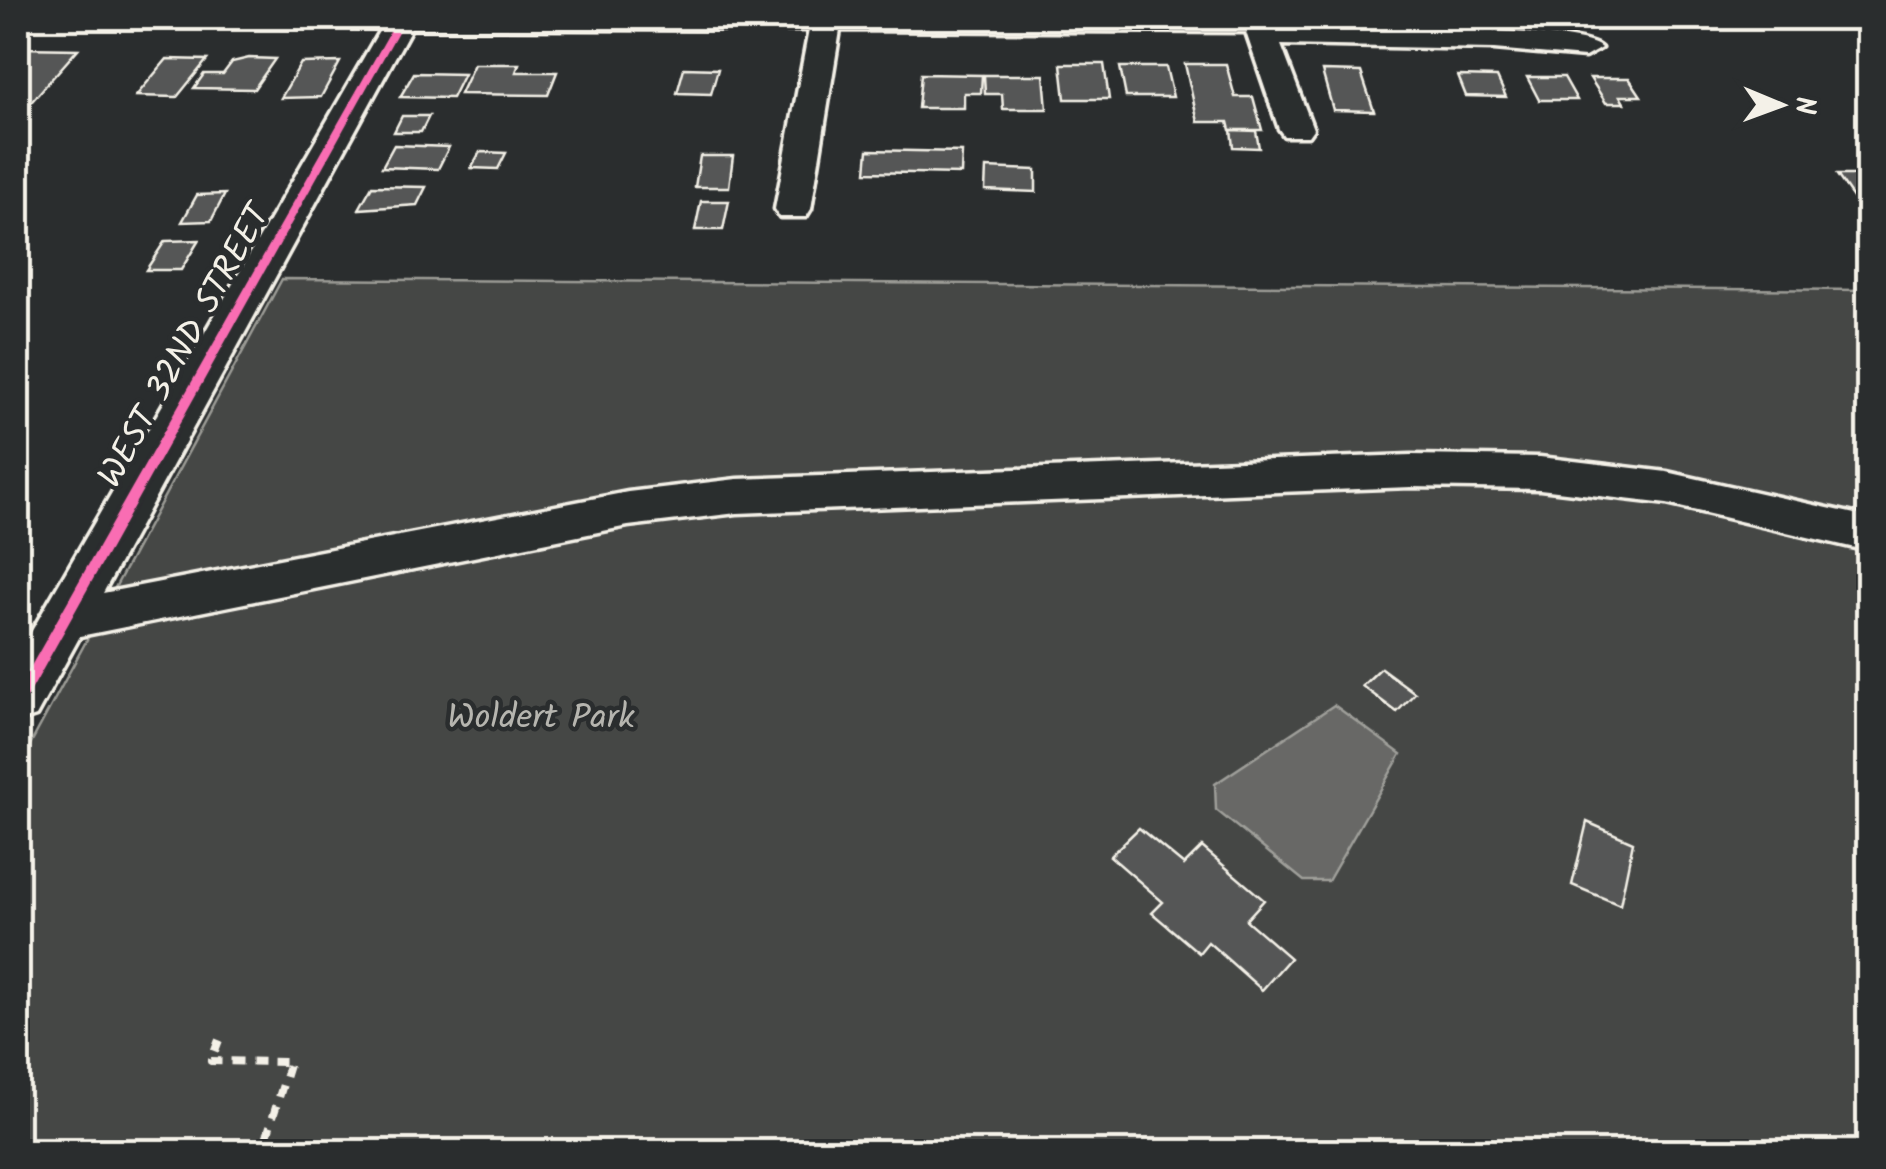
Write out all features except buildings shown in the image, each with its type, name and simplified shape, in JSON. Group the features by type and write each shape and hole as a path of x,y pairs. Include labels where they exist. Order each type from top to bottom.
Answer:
{"street":[{"path":"281,18 1259,25 1585,48"},
{"name":"WEST 32ND STREET","path":"20,694 401,19"},
{"path":"793,208 826,23"},
{"path":"1259,25 1296,129"},
{"path":"63,620 628,508 738,496 1391,471 1540,473 1667,488 1868,534"}],"path":[{"path":"219,1040 211,1060 290,1062 262,1152"}],"green space":[{"name":"Woldert Park","path":"282,279 1868,290 1868,1151 18,1152 18,767"}],"shaded area":[{"path":"1334,705 1401,754 1328,881 1304,881 1216,810 1215,784"}],"cycle path":[{"path":"281,18 1258,23 1256,18"},
{"path":"18,701 401,19"}]}
